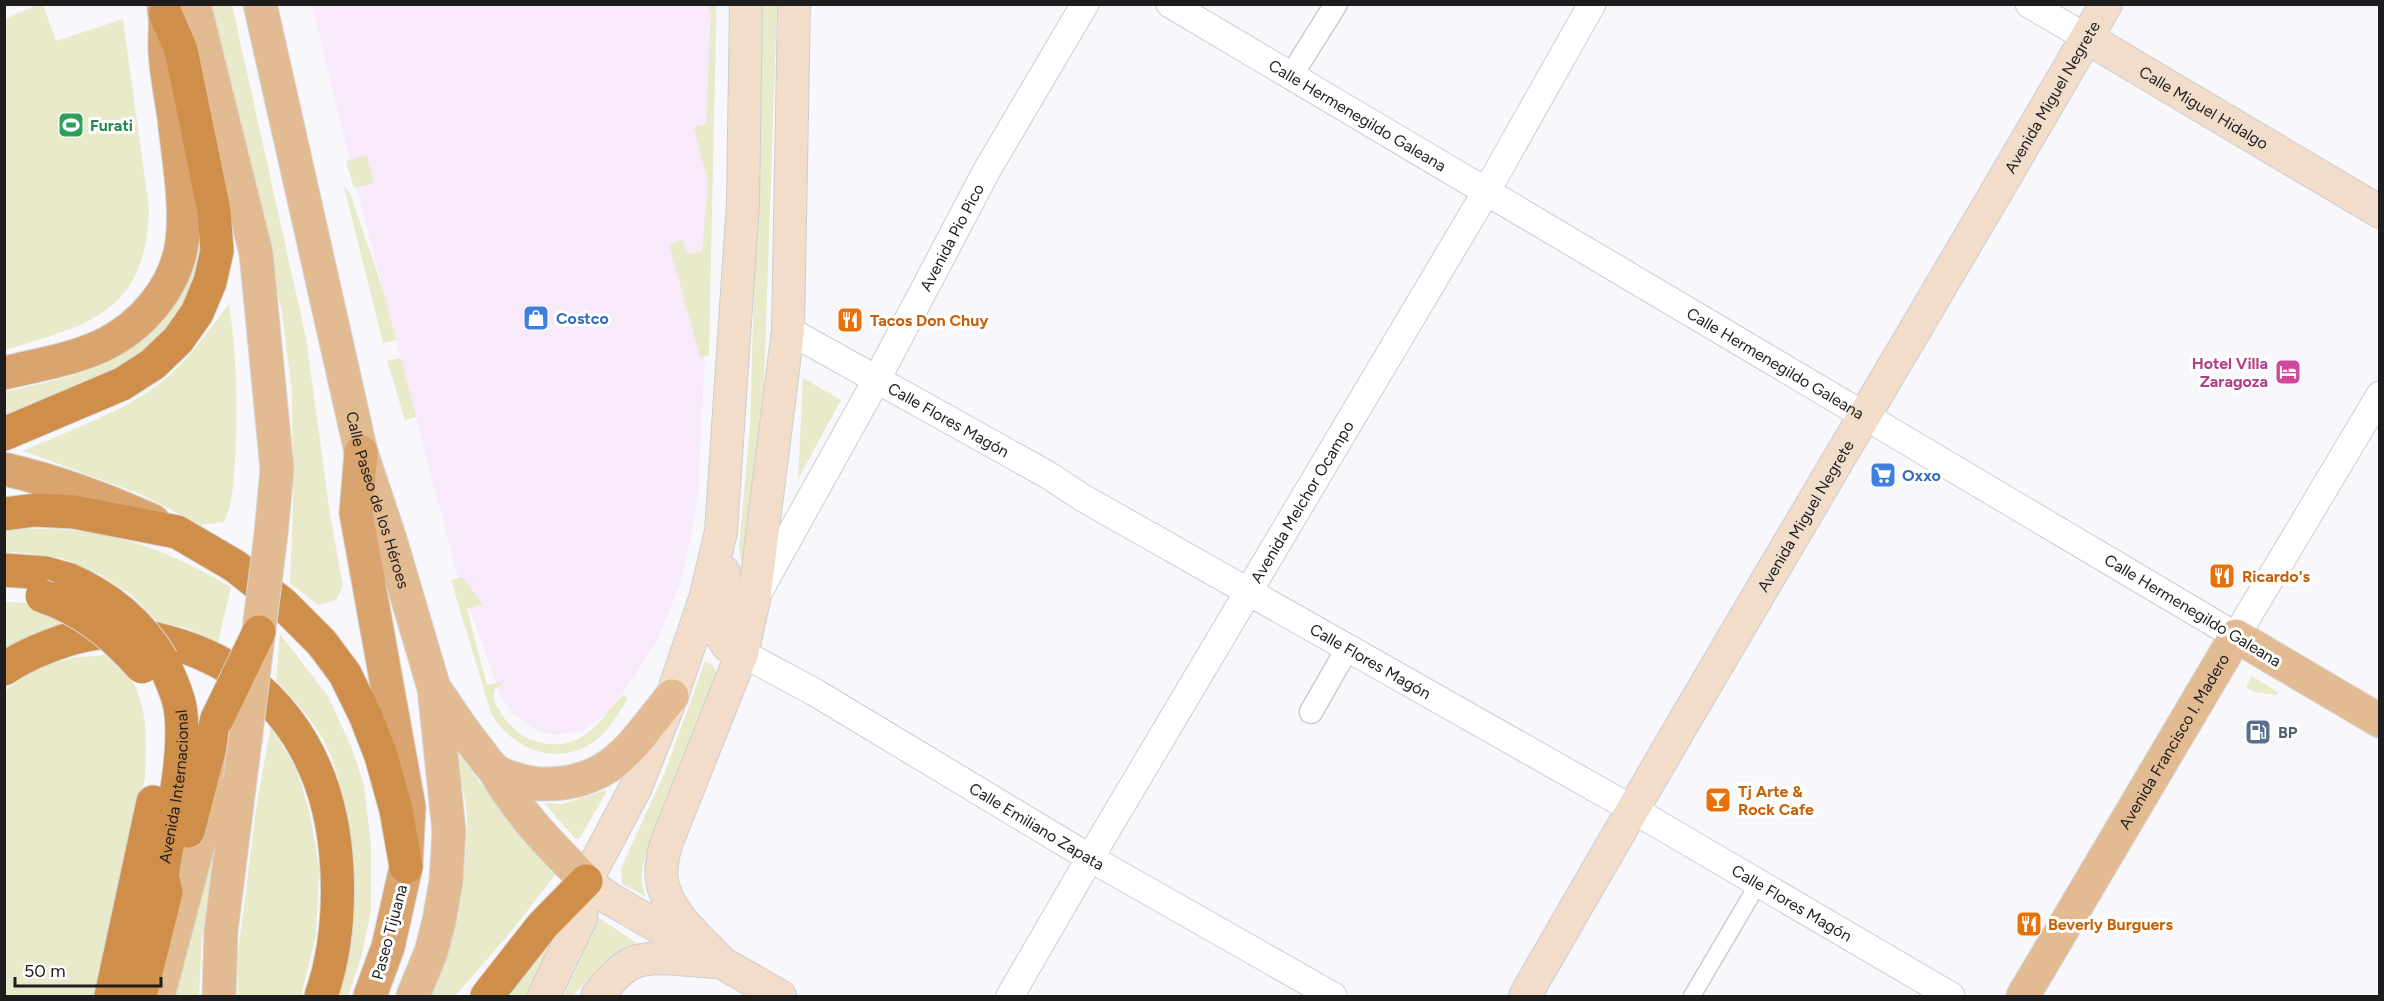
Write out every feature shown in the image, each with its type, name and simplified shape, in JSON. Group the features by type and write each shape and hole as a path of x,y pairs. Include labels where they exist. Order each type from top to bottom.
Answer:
{"highway":[{"path":"4,373 72,357 102,346 128,330 147,314 164,292 175,269 182,242 183,216 165,51 174,8"},
{"path":"5,434 122,384 153,364 178,340 197,313 210,282 217,251 214,211 174,8"},
{"name":"Paseo Tijuana","path":"361,452 356,513 409,807 406,867 388,947 370,996"},
{"path":"4,469 39,477 113,503 177,532 235,566 283,604 322,643 345,674 381,756 396,810 406,867"},
{"path":"4,514 35,510 75,512 177,532"},
{"name":"Avenida Internacional","path":"4,570 45,573 70,580 95,591 129,616 150,639 152,664 174,688 181,718 180,762 162,876 166,892 140,996"},
{"path":"4,591 42,596 63,603 97,623 152,664 150,682 159,714 161,759 111,996"},
{"path":"166,892 174,882 217,719 259,632"},
{"path":"4,669 36,652 98,633 137,634 174,643 222,663 246,678 273,701 293,726 313,762 328,801 336,848 339,894 335,939 321,996"},
{"path":"487,996 542,926 586,881"}],"main road":[{"name":"Calle Paseo de los Héroes","path":"260,4 361,452 390,539 434,688 448,831 446,882 431,952 413,996"},
{"path":"742,653 728,646 720,634 725,595 721,532 743,202 746,4"},
{"path":"721,962 670,904 661,877 662,862 665,847 742,653 754,600 788,330 794,4"},
{"name":"Avenida Miguel Negrete","path":"1525,996 1632,808 1866,416 2106,4"},
{"path":"174,8 255,253 277,469 271,534 221,931 219,996"},
{"name":"Calle Miguel Hidalgo","path":"2087,38 2379,212"},
{"path":"544,996 581,918 586,881 636,787 672,696 705,599 721,532"},
{"name":"Calle Hermenegildo Galeana","path":"2236,636 2379,721"},
{"name":"Avenida Francisco I. Madero","path":"2023,996 2236,636"},
{"path":"434,688 467,736 495,771 508,794 538,832 586,881 610,899 780,996"},
{"path":"495,771 532,784 572,783 590,778 608,768 621,756 672,696"},
{"path":"158,996 211,796 246,738"},
{"path":"597,996 615,976 630,964 644,959 721,962"}],"street":[{"name":"Avenida Pio Pico","path":"754,600 877,379 987,170 1085,4"},
{"name":"Calle Hermenegildo Galeana","path":"1170,4 2236,636"},
{"path":"1291,76 1336,4"},
{"name":"Avenida Melchor Ocampo","path":"1010,996 1486,192 1592,4"},
{"name":"Calle Miguel Hidalgo","path":"2029,4 2087,38"},
{"name":"Calle Flores Magón","path":"788,330 1347,649 1632,808 1951,996"},
{"name":"Avenida Francisco I. Madero","path":"2236,636 2379,395"},
{"path":"1311,712 1347,649"},
{"name":"Calle Emiliano Zapata","path":"742,653 816,693 1090,858 1333,996"},
{"path":"1692,996 1758,884"}],"shaded area":[{"path":"312,5 717,5 711,244 698,491 693,527 680,584 658,639 608,712 582,731 555,735 542,732 527,725 513,713 501,697 456,571"}],"green space":[{"name":"Furati","path":"39,4 43,5 56,41 123,19 149,208 145,243 137,271 125,292 108,309 63,332 5,350 5,19"},
{"path":"211,5 232,5 306,338 330,514 343,586 336,600 318,605 290,583 293,504 292,393 282,312"},
{"path":"708,5 715,5 716,16 709,356 700,357 669,244 683,240 687,254 702,252 708,182 694,127 706,124 711,14"},
{"path":"762,5 777,5 764,385 766,426 745,568 742,568 739,546 750,427"},
{"path":"367,155 374,183 354,188 346,161"},
{"path":"344,187 350,193 385,296 396,340 383,343"},
{"path":"198,225 207,227 188,306 134,363 5,417 4,392 57,380 91,369 122,353 136,342"},
{"path":"229,304 235,362 236,421 232,492 224,522 201,525 140,494 23,451 113,412 163,381 190,354"},
{"path":"401,358 416,417 405,420 387,361"},
{"path":"803,378 841,400 798,479"},
{"path":"37,528 96,533 149,547 202,571 231,587 218,642 184,627 159,623 130,594 97,573 61,558 15,552 5,553 4,529"},
{"path":"462,577 483,604 467,609 487,685 502,682 495,689 494,698 506,720 514,729 532,740 554,744 565,743 576,740 590,731 623,695 628,698 601,736 587,746 571,752 556,754 526,747 501,727 491,713 451,580"},
{"path":"5,602 42,606 59,611 76,620 5,648"},
{"path":"280,634 328,696 351,746 364,785 371,844 371,911 361,958 348,996 337,996 346,968 354,907 352,843 347,812 330,754 320,733 276,680"},
{"path":"113,654 132,681 141,703 146,753 145,777 99,996 5,996 4,691 35,669 72,658"},
{"path":"705,661 713,666 718,676 649,845 642,877 646,897 622,884 621,868 665,772"},
{"path":"2252,676 2279,693 2277,695 2254,692 2246,687"},
{"path":"271,727 296,768 310,813 319,868 316,936 301,996 238,996 237,961 257,802"},
{"path":"454,747 512,825 555,875 510,933 455,996 432,996 452,934 461,891 466,847 466,807"},
{"path":"606,790 579,839 575,838 544,803 562,804"},
{"path":"221,807 202,939 199,996 168,996"},
{"path":"569,910 533,996 498,996"},
{"path":"596,916 638,944 610,960 573,996 564,996 580,961"}],"place":[{"name":"Furati","path":"71,125"},
{"name":"Costco","path":"536,318"},
{"name":"Tacos Don Chuy","path":"850,320"},
{"name":"Hotel Villa Zaragoza","path":"2288,372"},
{"name":"Oxxo","path":"1883,475"},
{"name":"Ricardo's","path":"2222,576"},
{"name":"BP","path":"2258,732"},
{"name":"Tj Arte & Rock Cafe","path":"1718,800"},
{"name":"Beverly Burguers","path":"2029,924"}]}
